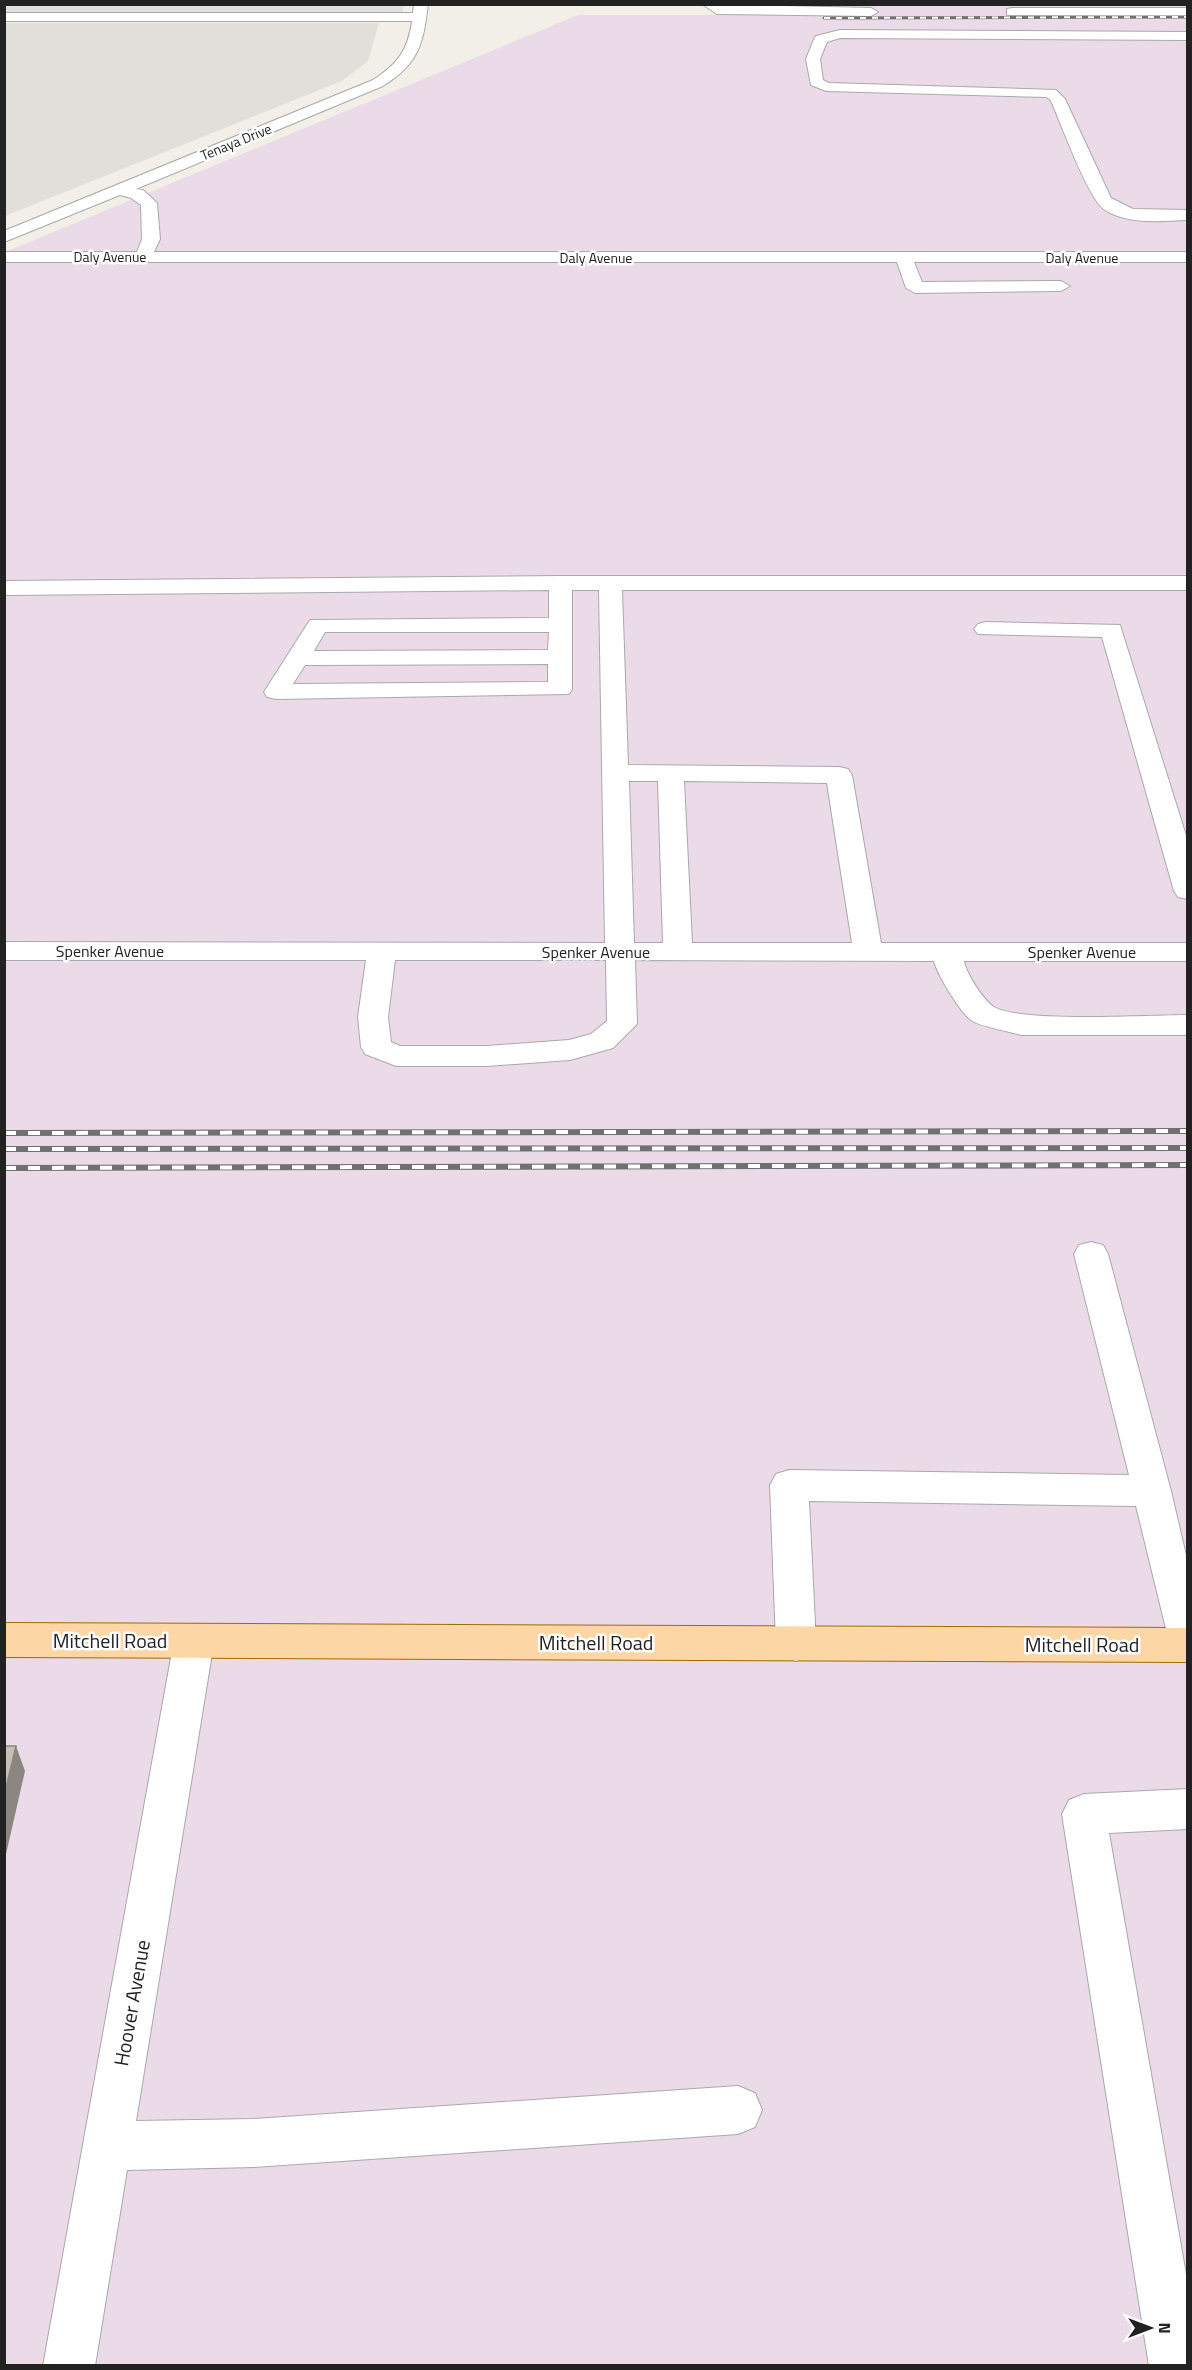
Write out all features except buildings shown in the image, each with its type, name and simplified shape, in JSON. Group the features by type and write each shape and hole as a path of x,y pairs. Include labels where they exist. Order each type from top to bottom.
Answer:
{"main road":[{"name":"Mitchell Road","path":"4,1640 1188,1645"}],"street":[{"path":"708,4 717,10 889,12"},
{"path":"4,17 421,11"},
{"name":"Tenaya Drive","path":"4,237 391,76 411,57 416,48 421,11"},
{"path":"996,12 1188,12"},
{"path":"1188,36 840,34 821,39 813,59 816,82 826,87 1051,93 1058,99 1104,201 1111,207 1141,215 1188,215"},
{"path":"120,190 137,194 149,203 152,213 151,239 143,257"},
{"name":"Daly Avenue","path":"4,257 1188,257"},
{"path":"904,258 915,288 1060,286"},
{"path":"4,588 1188,583"},
{"path":"561,584 561,625 560,689 276,692 318,625 561,625"},
{"path":"382,951 373,1017 376,1047 396,1056 487,1056 570,1050 602,1041 622,1024 618,952 610,584"},
{"path":"986,629 1112,630 1188,891"},
{"path":"297,658 560,657"},
{"path":"614,773 839,775 868,952"},
{"path":"671,773 678,952"},
{"name":"Spenker Avenue","path":"4,951 1188,952"},
{"path":"947,952 952,974 982,1013 1021,1025 1188,1025"},
{"path":"1091,1254 1152,1491 1164,1550 1188,1637"},
{"path":"796,1644 789,1485 1152,1491"},
{"name":"Hoover Avenue","path":"69,2366 194,1641"},
{"path":"1175,2366 1084,1814 1188,1809"},
{"path":"107,2146 254,2143 738,2110"}],"shaded area":[{"path":"769,4 1187,5 1187,2365 5,2366 5,252 578,15 771,15"},
{"path":"4,5 404,5 400,19 5,20"},
{"path":"5,23 379,23 368,61 342,81 5,216"}],"railway":[{"path":"824,18 1188,17"},
{"path":"4,1133 1188,1131"},
{"path":"4,1149 1188,1148"},
{"path":"4,1168 1188,1165"}]}
